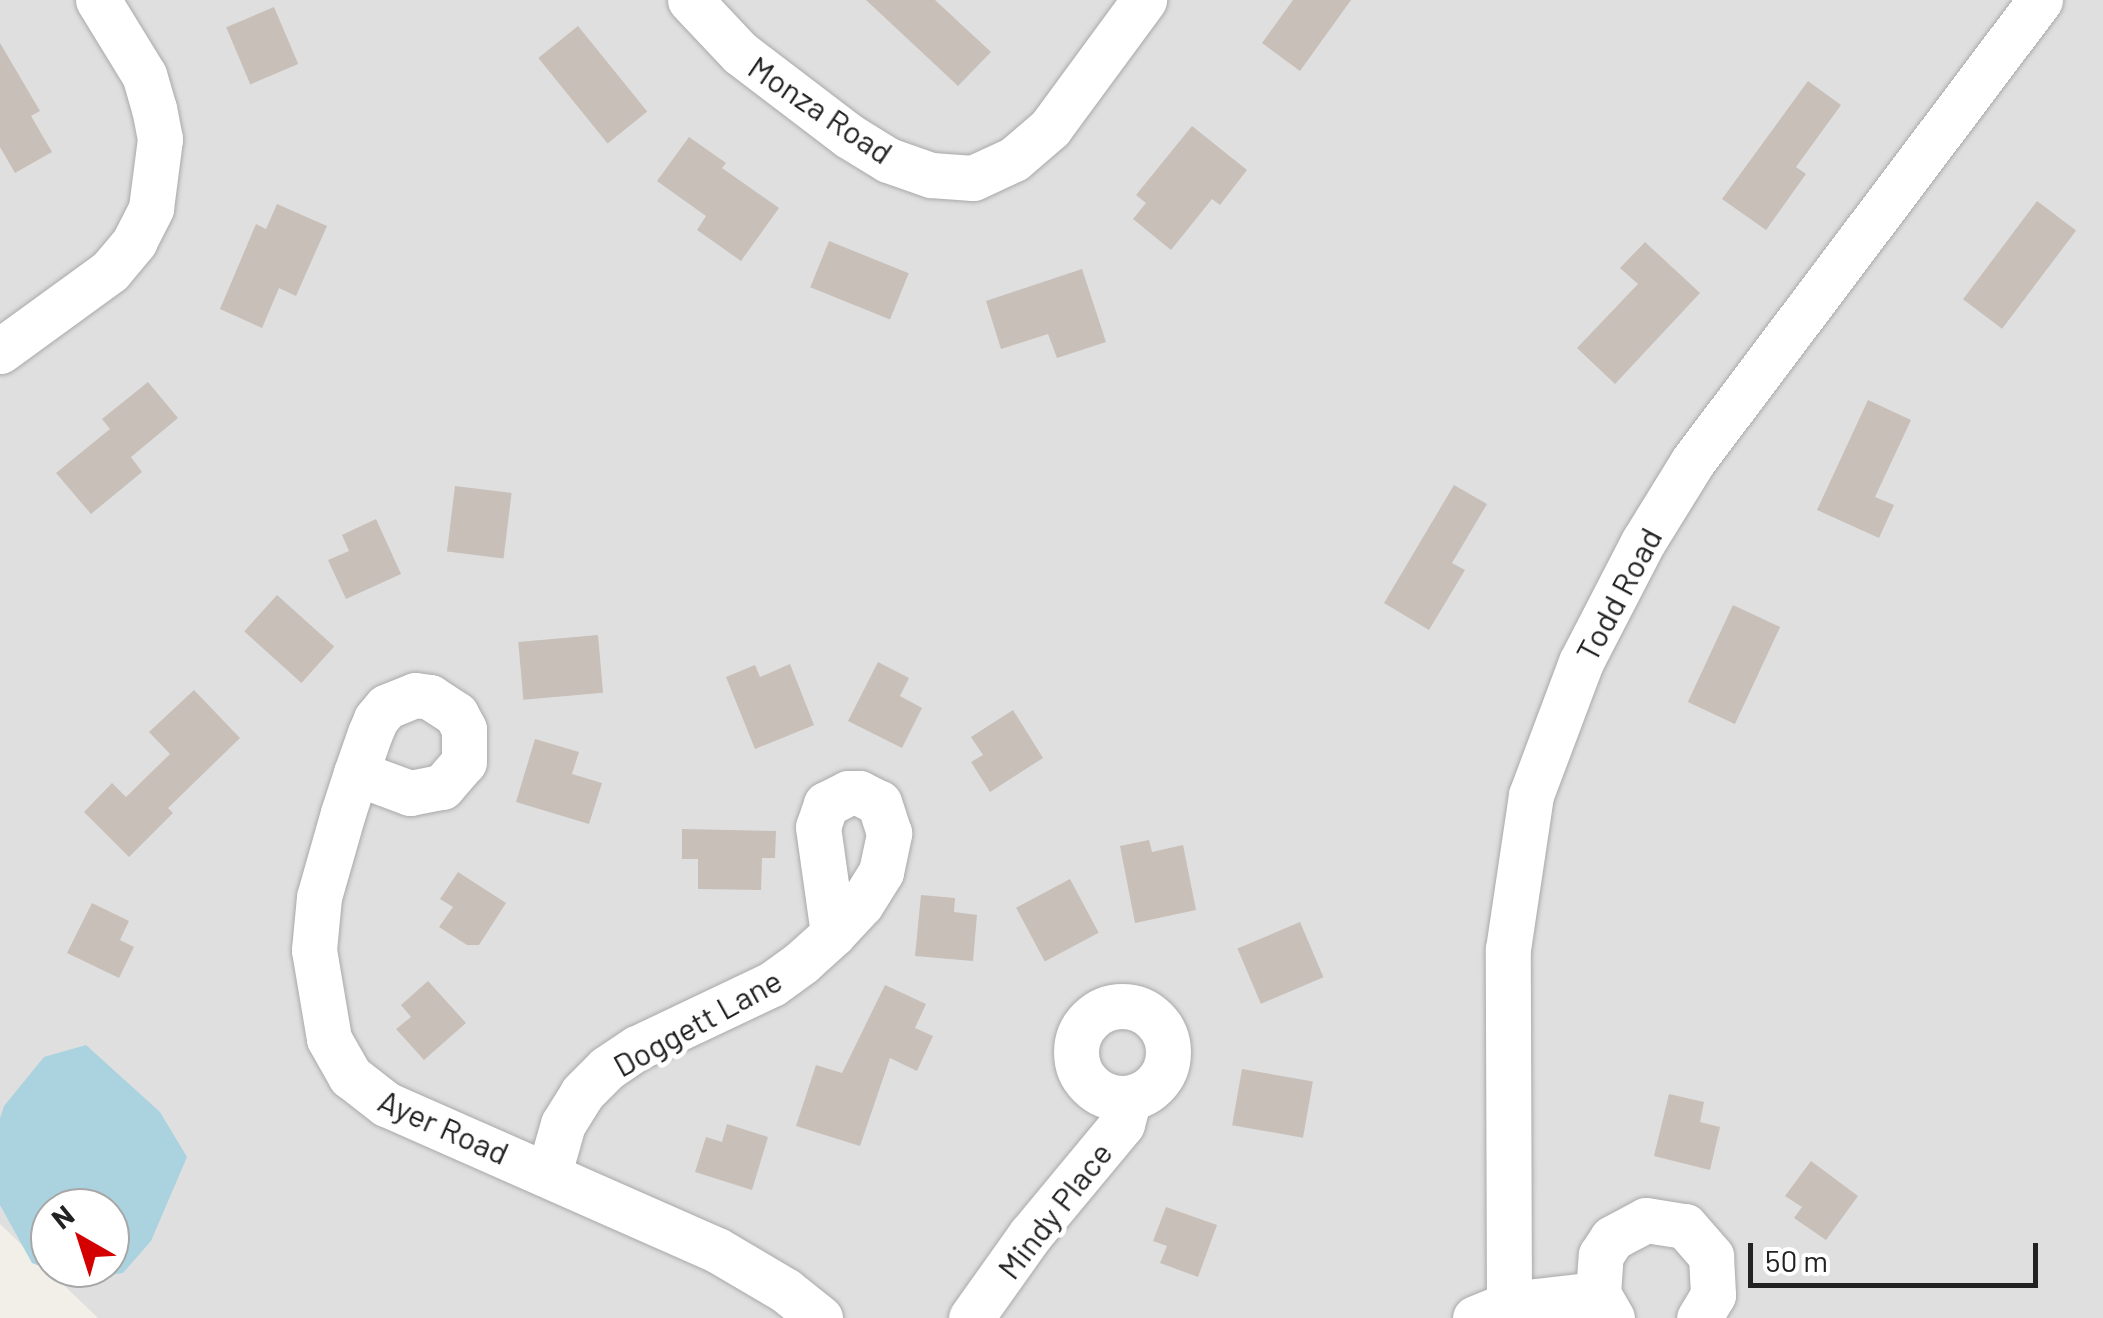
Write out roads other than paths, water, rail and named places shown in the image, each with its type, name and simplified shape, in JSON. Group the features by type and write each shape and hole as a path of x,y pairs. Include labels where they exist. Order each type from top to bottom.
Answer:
{"street":[{"path":"0,351 110,272 134,242 151,208 159,158 154,109 144,74 98,0"},
{"name":"Monza Road","path":"690,0 740,53 849,136 888,160 931,175 973,178 1014,159 1050,128 1144,0"},
{"name":"Todd Road","path":"1492,1311 1508,950 1531,795 1581,662 1643,542 1692,461 2040,0"},
{"name":"Ayer Road","path":"356,773 320,896 314,950 329,1039 350,1076 386,1104 717,1250 784,1290 820,1318"},
{"name":"Doggett Lane","path":"549,1173 563,1124 582,1092 607,1068 637,1048 772,984 833,934"},
{"name":"Mindy Place","path":"971,1318 1030,1235 1122,1124 1129,1098"},
{"path":"1492,1311 1604,1306 1596,1274 1612,1238 1646,1220 1667,1220 1685,1226 1711,1256 1713,1294 1699,1318"}],"water":[{"path":"86,1045 160,1112 187,1157 151,1241 130,1265 130,1188 30,1188 30,1259 0,1205 0,1118 4,1106 44,1057"}]}
